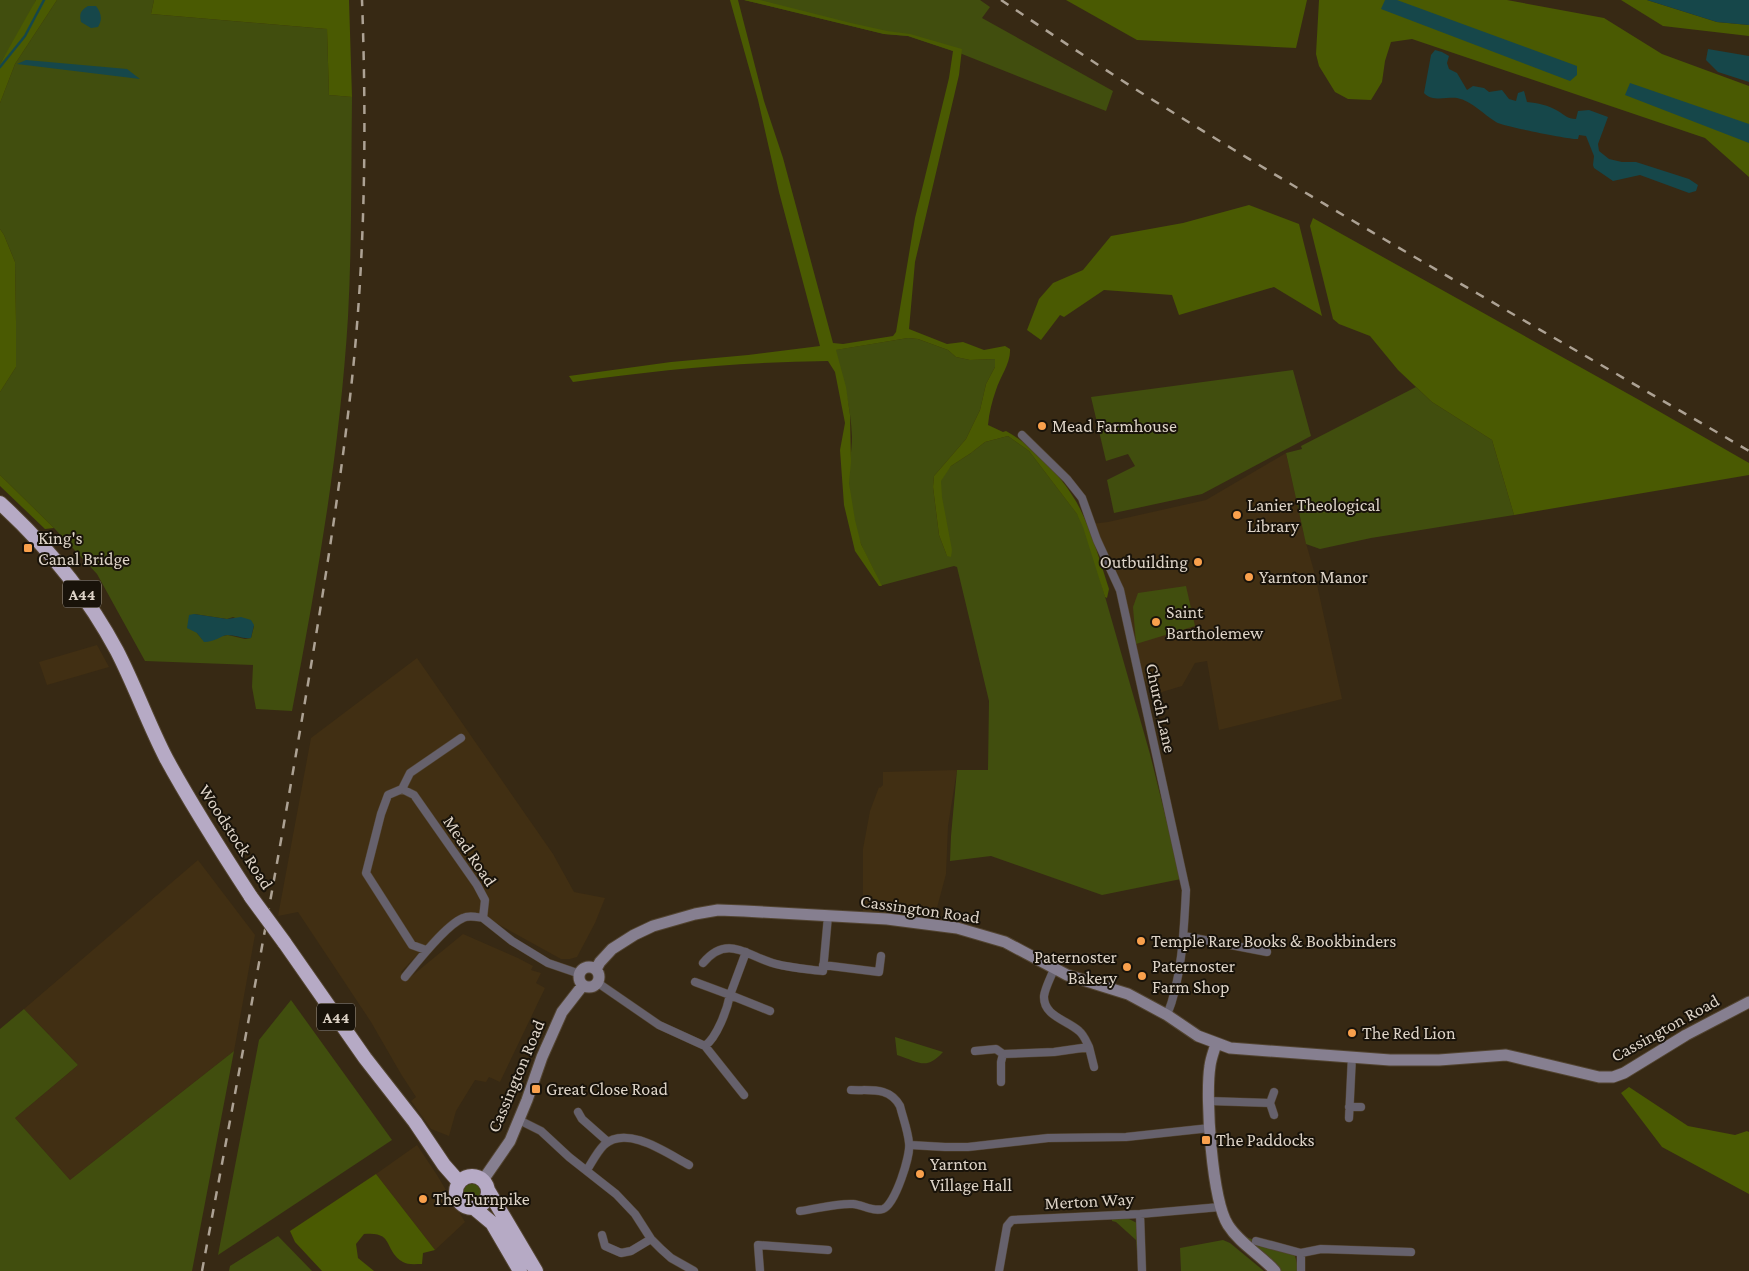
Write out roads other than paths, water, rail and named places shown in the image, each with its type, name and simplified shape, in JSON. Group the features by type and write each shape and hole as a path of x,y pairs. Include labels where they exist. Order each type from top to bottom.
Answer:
{"highway":[{"name":"Woodstock Road","path":"0,503 52,556 97,617 117,652 157,739 186,795 214,842 365,1058 426,1137 444,1165 459,1182"},
{"path":"520,1271 492,1223 474,1208 463,1206 457,1200 455,1189 459,1182 469,1176 474,1176 485,1185 536,1271"},
{"path":"474,1208 483,1204 486,1200 485,1185"}],"street":[{"name":"Church Lane","path":"1022,435 1067,479 1082,498 1097,540 1120,590 1186,890 1184,936 1173,998 1167,1015"},
{"path":"426,950 412,945 366,872 381,814 388,795 402,789 410,773 461,738"},
{"name":"Mead Road","path":"402,789 414,795 477,885 485,900 482,918"},
{"name":"Cassington Road","path":"596,969 612,949 653,926 695,914 718,910 887,919 970,931 1012,945 1054,969 1084,981 1128,994 1167,1015 1198,1036 1230,1048 1352,1056 1368,1059 1424,1060 1506,1056 1527,1059 1587,1075 1613,1076 1634,1068 1686,1036 1749,1002"},
{"path":"405,976 426,950 457,921 470,916 482,918 512,941 581,980 591,988 598,984 600,977 596,969 588,967 581,980"},
{"path":"703,963 711,953 722,948 735,948 768,962 823,971 828,916"},
{"path":"1184,936 1267,952"},
{"path":"705,1046 710,1042 727,1008 746,952"},
{"path":"823,966 879,972 881,956"},
{"path":"1054,969 1044,996 1047,1006 1051,1014 1078,1030 1084,1036 1094,1068"},
{"name":"Cassington Road","path":"485,1185 510,1141 542,1057 562,1012 581,980"},
{"path":"694,982 770,1011"},
{"path":"598,984 659,1025 705,1046 744,1095"},
{"path":"1216,1044 1210,1065 1209,1102 1210,1128 1220,1208 1229,1227 1275,1271"},
{"path":"974,1051 996,1049 1003,1054 1054,1052 1089,1047"},
{"path":"1001,1082 1003,1054"},
{"path":"1349,1118 1352,1056"},
{"path":"800,1212 844,1204 855,1204 874,1210 886,1208 894,1198 907,1162 910,1145 900,1106 889,1094 878,1090 854,1090 859,1100"},
{"path":"1274,1092 1270,1103 1274,1115"},
{"path":"1209,1102 1270,1103"},
{"path":"1349,1107 1361,1107"},
{"path":"578,1112 582,1119 608,1142"},
{"path":"519,1120 541,1131 569,1158 587,1170 623,1201 651,1239 671,1258 694,1271"},
{"path":"910,1145 968,1147 1048,1138 1126,1137 1210,1128"},
{"path":"587,1170 599,1150 608,1142 624,1138 643,1141 689,1165"},
{"name":"Merton Way","path":"999,1271 1006,1226 1012,1220 1220,1208"},
{"path":"1140,1214 1142,1271"},
{"path":"602,1235 604,1247 621,1254 631,1251 651,1239"},
{"path":"1256,1241 1301,1253 1321,1249 1411,1252"},
{"path":"760,1271 758,1245 828,1250"},
{"path":"1301,1253 1301,1271"}],"water":[{"path":"1385,0 1397,0 1577,66 1577,75 1570,81 1381,9"},
{"path":"1647,0 1749,0 1749,25 1717,22"},
{"path":"88,6 96,6 99,11 101,19 98,27 91,28 81,22 81,12"},
{"path":"1708,49 1749,56 1749,82 1718,72 1706,60"},
{"path":"1435,50 1449,56 1447,63 1449,69 1457,73 1467,90 1473,86 1484,88 1489,92 1502,90 1509,99 1516,101 1518,93 1524,91 1527,102 1550,107 1566,117 1576,119 1578,111 1589,110 1608,117 1598,144 1599,151 1609,159 1622,162 1636,162 1689,179 1698,185 1696,191 1689,193 1640,175 1613,181 1594,168 1594,156 1586,136 1579,135 1578,139 1573,139 1501,124 1473,105 1457,98 1427,96 1424,93 1431,55"},
{"path":"26,60 127,69 140,79 17,64"},
{"path":"1630,83 1749,124 1749,143 1625,95"},
{"path":"194,614 227,619 241,617 251,620 254,625 251,638 227,635 204,642 197,633 187,628 189,615"}],"waterway":[{"path":"0,67 25,36 44,0"}],"railway":[{"path":"202,1271 290,789 337,502 354,356 361,254 364,152 362,0"},
{"path":"1001,0 1140,92 1291,184 1749,451"}],"place":[{"name":"Mead Farmhouse","path":"1042,426"},
{"name":"Lanier Theological Library","path":"1237,515"},
{"name":"King's Canal Bridge","path":"28,548"},
{"name":"Outbuilding","path":"1198,562"},
{"name":"Yarnton Manor","path":"1249,577"},
{"name":"Saint Bartholemew","path":"1156,622"},
{"name":"Temple Rare Books & Bookbinders","path":"1141,941"},
{"name":"Paternoster Bakery","path":"1127,967"},
{"name":"Paternoster Farm Shop","path":"1142,976"},
{"name":"The Red Lion","path":"1352,1033"},
{"name":"Great Close Road","path":"536,1089"},
{"name":"The Paddocks","path":"1206,1140"},
{"name":"Yarnton Village Hall","path":"920,1174"},
{"name":"The Turnpike","path":"423,1199"}]}
